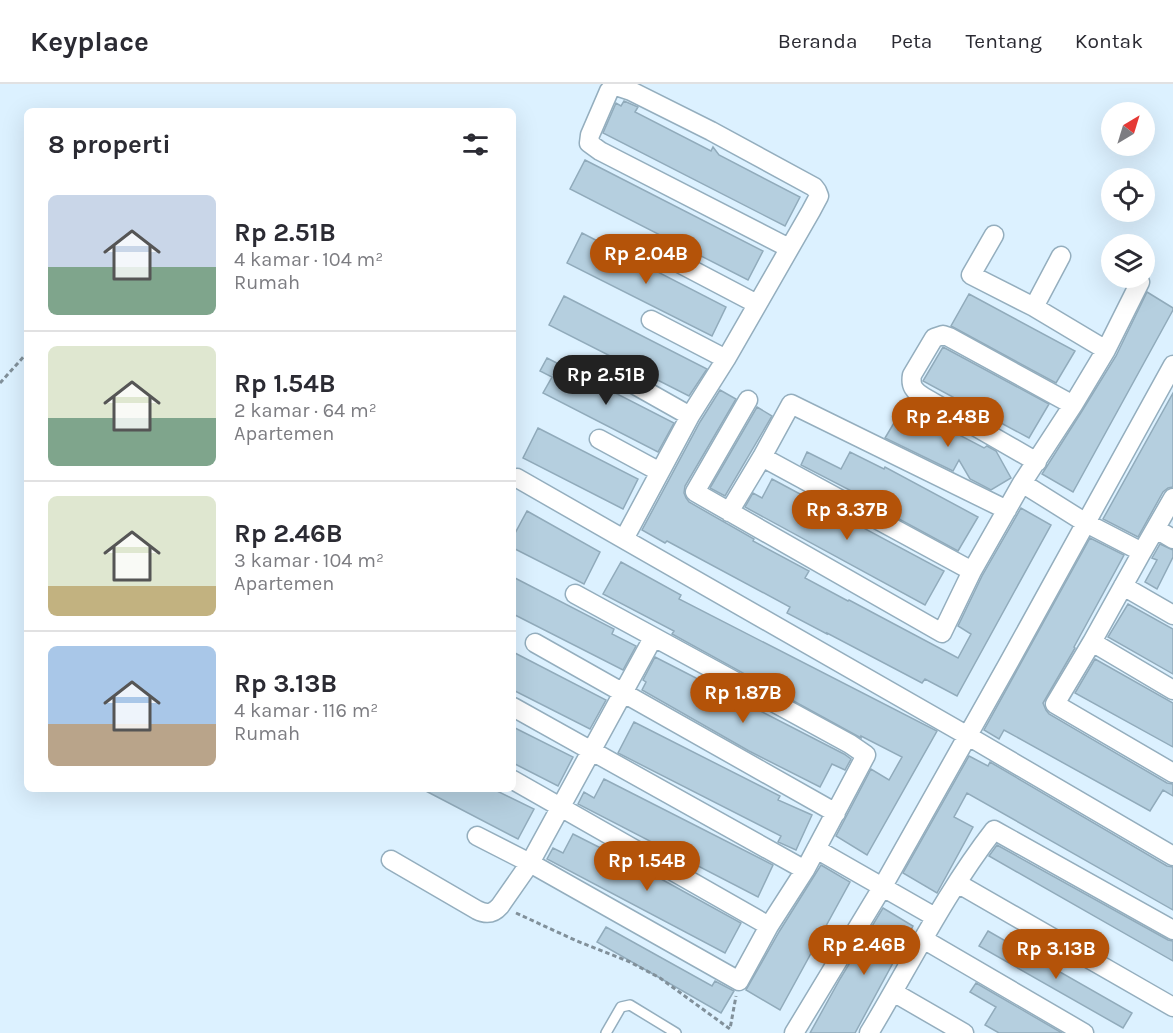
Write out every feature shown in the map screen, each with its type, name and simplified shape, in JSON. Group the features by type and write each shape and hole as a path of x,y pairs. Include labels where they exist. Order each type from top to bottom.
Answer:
{"street":[{"path":"624,539 690,416 758,304 819,196 816,189 711,130 631,91 616,86 609,91 590,135 589,143 600,151 789,248"},
{"path":"994,235 970,275 1034,307 1106,350"},
{"path":"1034,307 1061,256"},
{"path":"677,262 758,304"},
{"path":"748,400 695,492 942,633 972,571 1022,483 1106,350 1137,288"},
{"path":"651,320 726,358"},
{"path":"1037,462 924,397 912,387 912,375 934,338 943,335 949,337 1073,405"},
{"path":"794,1033 883,886 968,736 1173,364"},
{"path":"612,372 690,416"},
{"path":"729,512 791,404 1007,510"},
{"path":"599,439 660,472"},
{"path":"762,457 972,571"},
{"path":"517,478 1173,856"},
{"path":"1022,483 1086,523 1142,552"},
{"path":"1173,498 1055,704 1173,772"},
{"path":"1156,529 1173,539"},
{"path":"1123,586 1173,615"},
{"path":"477,836 530,863 739,981 769,926 805,870 866,755 850,744 575,594"},
{"path":"391,860 485,914 494,912 530,863 653,638"},
{"path":"1092,642 1173,690"},
{"path":"535,643 836,813"},
{"path":"516,709 805,870"},
{"path":"516,782 769,926"},
{"path":"869,1033 935,917 994,830 1173,930"},
{"path":"816,849 935,917"},
{"path":"957,883 1173,1007"},
{"path":"923,939 1084,1033"},
{"path":"893,992 963,1033"}],"lane":[{"path":"606,1033 621,1007 630,1005 676,1033"}],"path":[{"path":"0,383 24,356"},
{"path":"500,906 630,962 660,978 730,1029 739,981"}],"building":[{"path":"624,101 638,107 635,112 711,151 713,147 719,155 800,197 785,226 603,133 616,103 621,106"},
{"path":"585,160 763,251 748,280 570,189"},
{"path":"582,233 726,307 712,336 567,263"},
{"path":"1147,292 1173,310 1073,492 1042,474 1116,356"},
{"path":"969,294 1075,351 1056,383 951,326"},
{"path":"564,296 707,369 689,396 549,325"},
{"path":"943,347 1049,404 1029,438 923,381"},
{"path":"547,358 674,423 658,452 543,393 552,377 540,371"},
{"path":"720,390 736,399 685,486 684,493 689,502 754,539 753,541 809,571 805,578 958,658 971,634 958,626 982,576 1021,508 1051,525 957,696 925,679 922,683 787,613 790,607 642,530 700,422"},
{"path":"1173,393 1173,487 1163,492 1138,537 1103,519"},
{"path":"904,406 984,448 987,446 996,451 1011,478 991,490 970,479 959,460 953,471 885,438"},
{"path":"757,407 772,416 725,496 710,488"},
{"path":"538,428 638,479 623,509 523,458"},
{"path":"807,452 841,469 850,452 884,469 885,467 978,517 958,551 866,501 867,499 801,465"},
{"path":"772,479 944,571 925,605 745,507 753,493 762,498"},
{"path":"527,511 600,552 584,584 516,550 516,531"},
{"path":"1090,538 1124,555 1043,703 1049,714 1167,783 1173,784 1173,796 1163,790 1150,811 1004,730 999,739 984,730"},
{"path":"1160,544 1173,550 1173,557 1157,589 1145,582 1157,560 1152,558"},
{"path":"621,562 681,595 679,599 937,731 867,855 836,836 871,769 889,780 902,757 861,736 861,738 672,634 674,631 603,594"},
{"path":"516,579 614,629 612,634 636,646 623,670 516,616"},
{"path":"1128,604 1173,629 1173,674 1108,637"},
{"path":"516,654 606,700 590,729 516,692"},
{"path":"655,657 844,754 851,759 845,770 832,764 820,787 749,751 642,690 646,682 643,680"},
{"path":"1095,659 1173,703 1173,747 1075,693"},
{"path":"634,722 780,796 778,800 812,815 796,850 778,842 781,836 618,753"},
{"path":"516,728 573,757 558,786 516,765"},
{"path":"969,756 988,766 990,762 1167,866 1173,867 1173,910 967,793 954,817 973,827 937,893 903,873"},
{"path":"604,779 773,865 758,897 578,804 584,792 594,798"},
{"path":"428,792 499,792 534,809 518,839"},
{"path":"573,834 741,923 725,953 547,859 553,848 563,853"},
{"path":"997,845 1173,941 1173,961 989,856"},
{"path":"821,865 850,882 780,1010 746,990"},
{"path":"883,908 913,926 855,1033 810,1033 840,979"},
{"path":"606,927 712,986 715,981 734,991 721,1013 597,942"},
{"path":"988,931 1132,1013 1123,1028 979,946"},
{"path":"976,983 1062,1033 999,1033 985,1025 996,1007 970,992"}]}
